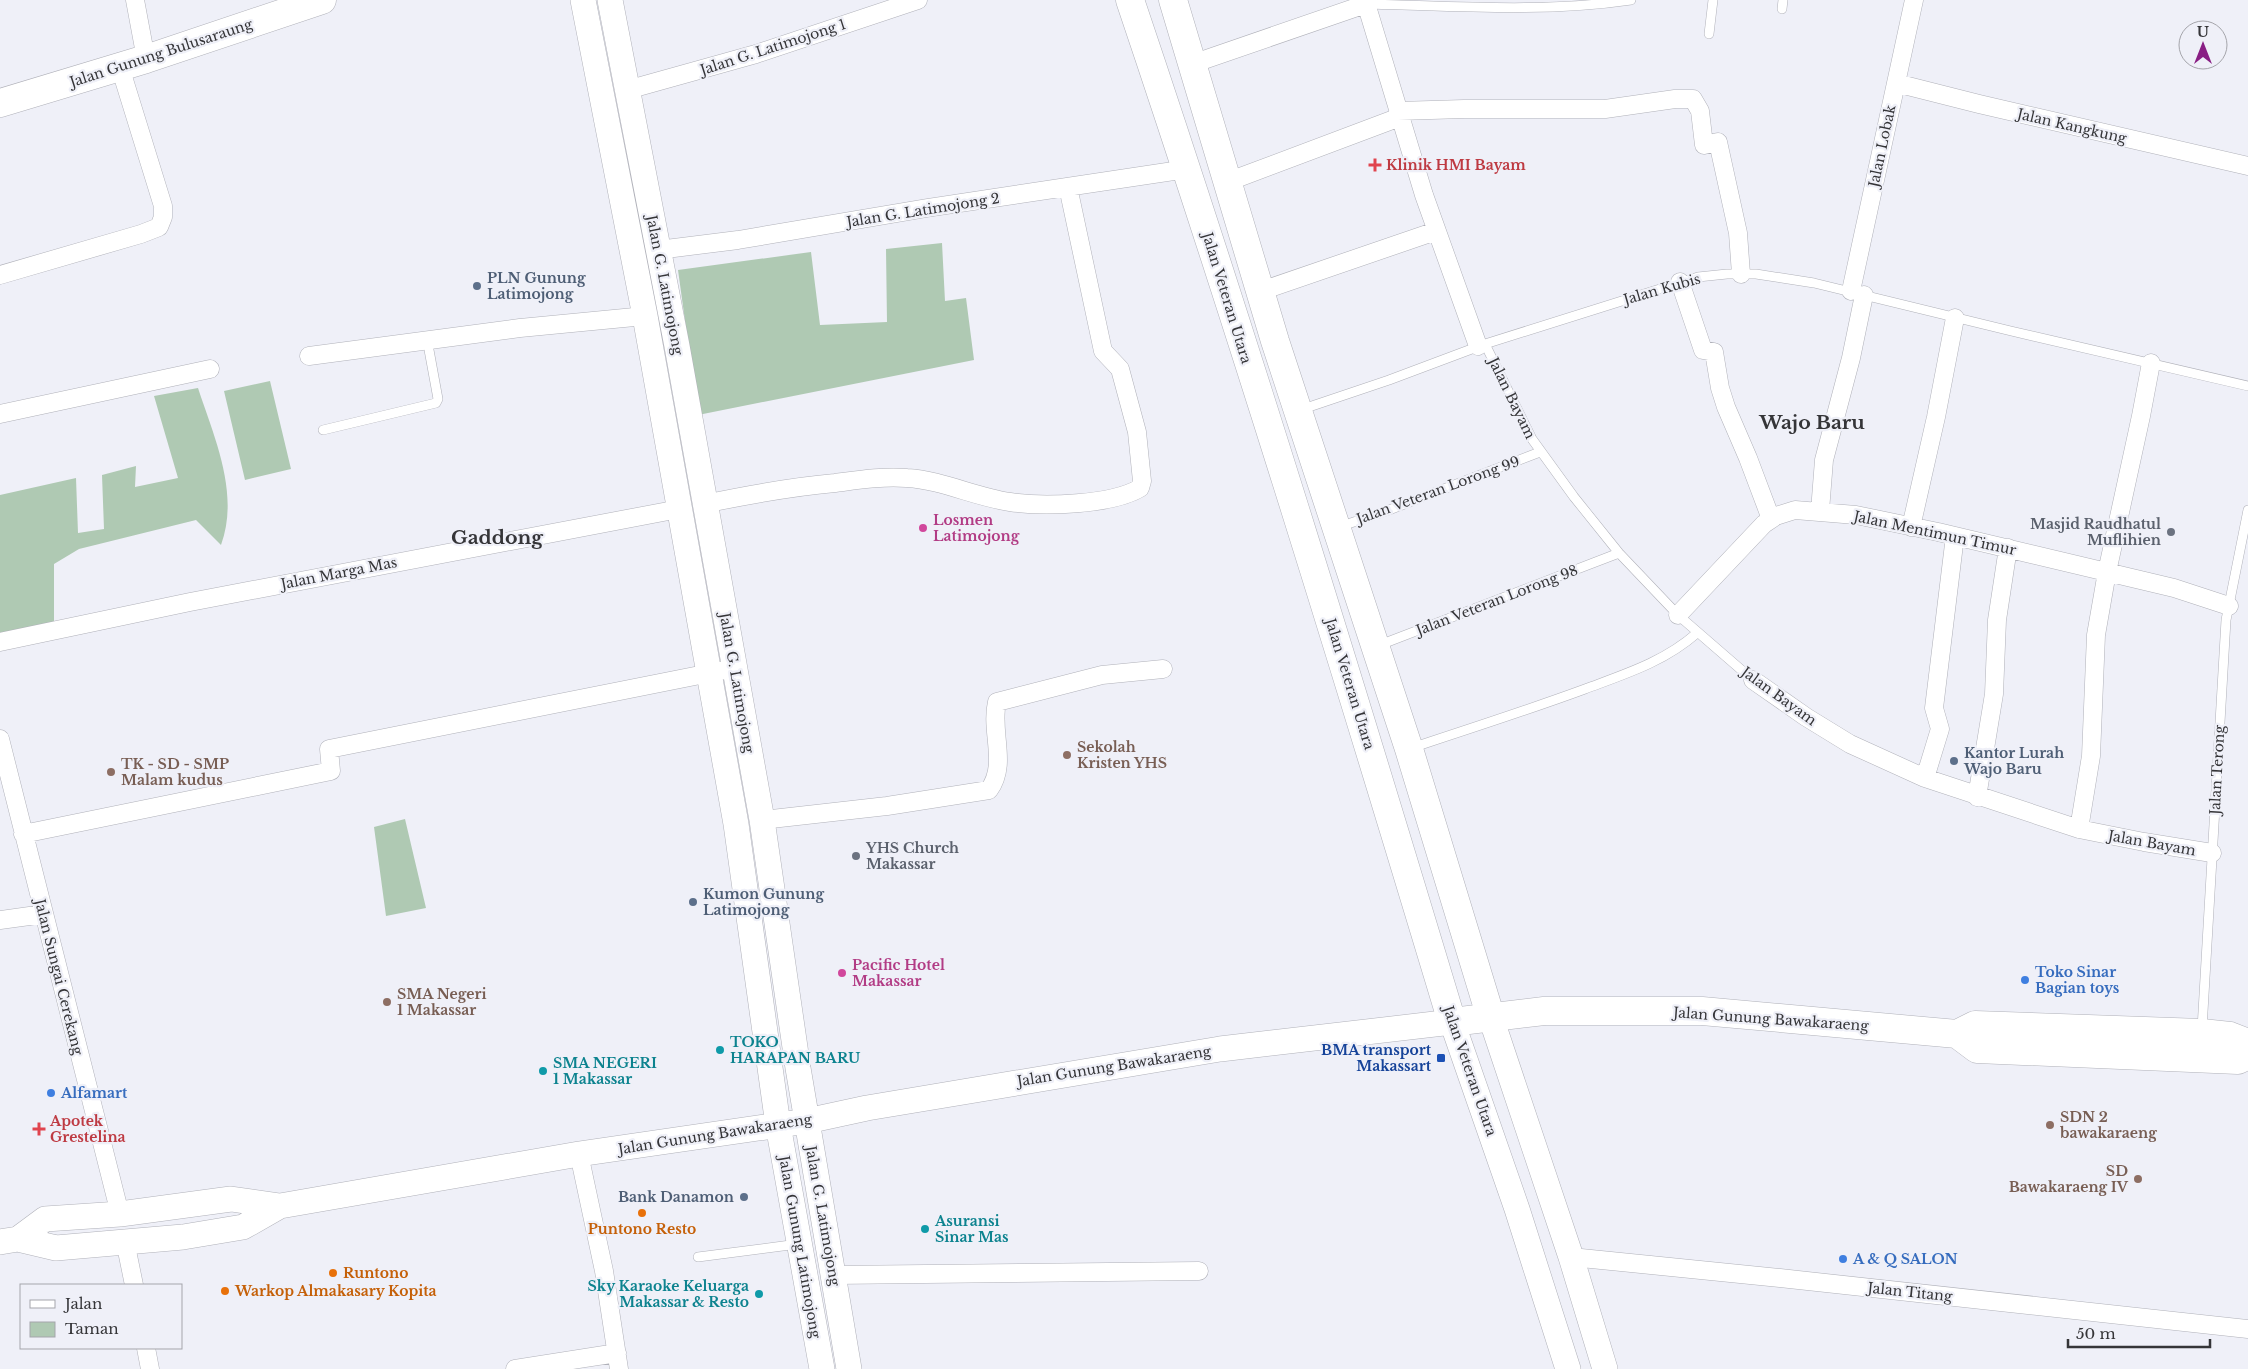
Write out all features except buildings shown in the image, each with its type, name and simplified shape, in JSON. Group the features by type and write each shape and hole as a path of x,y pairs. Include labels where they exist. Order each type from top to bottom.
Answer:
{"highway":[{"name":"Jalan Gunung Bulusaraung","path":"0,103 146,59 322,0"},
{"name":"Jalan Veteran Utara","path":"1130,0 1187,170 1351,687 1452,1022"},
{"path":"1172,0 1276,341 1335,528 1409,749 1491,1018"},
{"path":"1243,349 1276,341"},
{"path":"1351,687 1384,675"},
{"name":"Jalan Gunung Bawakaraeng","path":"1452,1022 1544,1011 1702,1011 1957,1034 1974,1025 2202,1033 2230,1036 2248,1043"},
{"path":"1957,1034 1977,1049 2238,1060 2248,1056"}],"main road":[{"name":"Jalan G. Latimojong","path":"583,0 646,316 736,824 778,1125"},
{"name":"Jalan G. Latimojong","path":"610,0 658,250 762,820 807,1121 849,1369"},
{"path":"679,509 704,504"},
{"path":"1491,1018 1571,1258 1605,1369"},
{"name":"Jalan Gunung Bawakaraeng","path":"9,1240 44,1219 120,1214 231,1199 280,1206 579,1154 807,1121 868,1108 1220,1049 1452,1022"},
{"name":"Jalan Veteran Utara","path":"1452,1022 1518,1209 1568,1369"},
{"name":"Jalan Gunung Latimojong","path":"778,1125 822,1369"},
{"name":"Jalan Gunung Bawakaraeng","path":"9,1240 56,1248 183,1237 243,1227 280,1206"}],"street":[{"path":"135,0 146,59"},
{"name":"Jalan G. Latimojong 1","path":"627,90 756,54 918,0"},
{"name":"Jalan Lobak","path":"1820,511 1824,460 1851,358 1858,293 1896,83 1914,0"},
{"path":"1192,64 1365,2"},
{"name":"Jalan Bayam","path":"1365,2 1436,231 1481,345"},
{"path":"0,275 159,227 164,217 163,206 120,67"},
{"name":"Jalan Kangkung","path":"1896,83 2248,166"},
{"path":"1227,182 1399,114 1472,108 1605,109 1675,99 1693,99 1700,111 1704,145 1718,142 1738,233 1741,274"},
{"name":"Jalan G. Latimojong 2","path":"658,250 738,240 927,208 1187,170"},
{"path":"704,504 773,489 884,478 923,480 1010,502 1088,502 1129,495 1140,488 1142,482 1137,432 1120,368 1103,351 1068,188"},
{"path":"1261,291 1436,231"},
{"path":"1680,282 1703,350 1714,352 1720,388 1726,407 1771,519"},
{"path":"309,356 427,339 646,316"},
{"path":"1911,527 1955,318"},
{"path":"2079,829 2091,756 2096,635 2107,572 2151,362"},
{"path":"0,414 210,370"},
{"name":"Jalan Marga Mas","path":"0,642 190,602 679,509"},
{"name":"Jalan Mentimun Timur","path":"1678,615 1764,524 1776,516 1795,510 1856,515 1954,536 2174,588 2229,606"},
{"path":"1925,778 1940,729 1934,708 1954,536"},
{"path":"1977,797 1994,694 1997,620 2008,548"},
{"path":"23,834 331,771 330,749 735,668"},
{"path":"762,820 887,806 989,790 997,774 996,715 998,702 1102,676 1163,669"},
{"name":"Jalan Bayam","path":"1753,680 1806,717 1850,744 1925,778 1977,797 2079,829 2212,853"},
{"name":"Jalan Sungai Cerekang","path":"0,739 120,1214"},
{"path":"0,920 44,914"},
{"path":"515,1369 618,1361 604,1271 579,1154"},
{"path":"125,1241 134,1284"},
{"name":"Jalan Titang","path":"1571,1258 1780,1278 2248,1329"},
{"path":"833,1276 1199,1271"},
{"path":"146,1349 150,1369"}],"lane":[{"path":"1365,2 1553,8 1592,6 1631,0"},
{"path":"1709,34 1713,0"},
{"name":"Jalan Kubis","path":"1298,410 1389,380 1481,345 1680,282 1698,277 1741,274 1785,278 1858,293 1955,318 2248,386"},
{"path":"322,430 436,403 438,398 427,339"},
{"name":"Jalan Bayam","path":"1481,345 1540,452 1619,553 1678,615 1753,680"},
{"name":"Jalan Veteran Lorong 99","path":"1335,528 1389,510 1540,452"},
{"name":"Jalan Terong","path":"2202,1033 2223,650 2229,606 2248,510"},
{"name":"Jalan Veteran Lorong 98","path":"1374,646 1619,553"},
{"path":"1409,749 1528,710 1655,662 1684,644 1697,633"},
{"path":"698,1256 798,1244"}],"green space":[{"path":"942,243 945,301 966,298 974,360 698,415 678,270 811,252 820,325 887,322 886,249"},
{"path":"270,381 291,469 245,480 224,391"},
{"path":"198,388 223,465 226,485 228,505 221,545 196,520 79,549 54,564 54,622 0,634 0,495 76,478 78,533 104,529 102,475 136,466 135,487 178,478 154,396"},
{"path":"405,819 426,908 386,916 374,827"}],"place":[{"name":"Klinik HMI Bayam","path":"1375,165"},
{"name":"PLN Gunung Latimojong","path":"477,286"},
{"name":"Losmen Latimojong","path":"923,528"},
{"name":"Masjid Raudhatul Muflihien","path":"2171,532"},
{"name":"Sekolah Kristen YHS","path":"1067,755"},
{"name":"Kantor Lurah Wajo Baru","path":"1954,761"},
{"name":"TK - SD - SMP Malam kudus","path":"111,772"},
{"name":"YHS Church Makassar","path":"856,856"},
{"name":"Kumon Gunung Latimojong","path":"693,902"},
{"name":"Pacific Hotel Makassar","path":"842,973"},
{"name":"Toko Sinar Bagian toys","path":"2025,980"},
{"name":"SMA Negeri 1 Makassar","path":"387,1002"},
{"name":"TOKO HARAPAN BARU","path":"720,1050"},
{"name":"BMA transport Makassart","path":"1441,1058"},
{"name":"SMA NEGERI 1 Makassar","path":"543,1071"},
{"name":"Alfamart","path":"51,1093"},
{"name":"SDN 2 bawakaraeng","path":"2050,1125"},
{"name":"Apotek Grestelina","path":"39,1129"},
{"name":"SD Bawakaraeng IV","path":"2138,1179"},
{"name":"Bank Danamon","path":"744,1197"},
{"name":"Puntono Resto","path":"642,1213"},
{"name":"Asuransi Sinar Mas","path":"925,1229"},
{"name":"A & Q SALON","path":"1843,1259"},
{"name":"Runtono","path":"333,1273"},
{"name":"Warkop Almakasary Kopita","path":"225,1291"},
{"name":"Sky Karaoke Keluarga Makassar & Resto","path":"759,1294"}],"district":[{"name":"Wajo Baru","path":"1812,422"},
{"name":"Gaddong","path":"497,537"}]}
